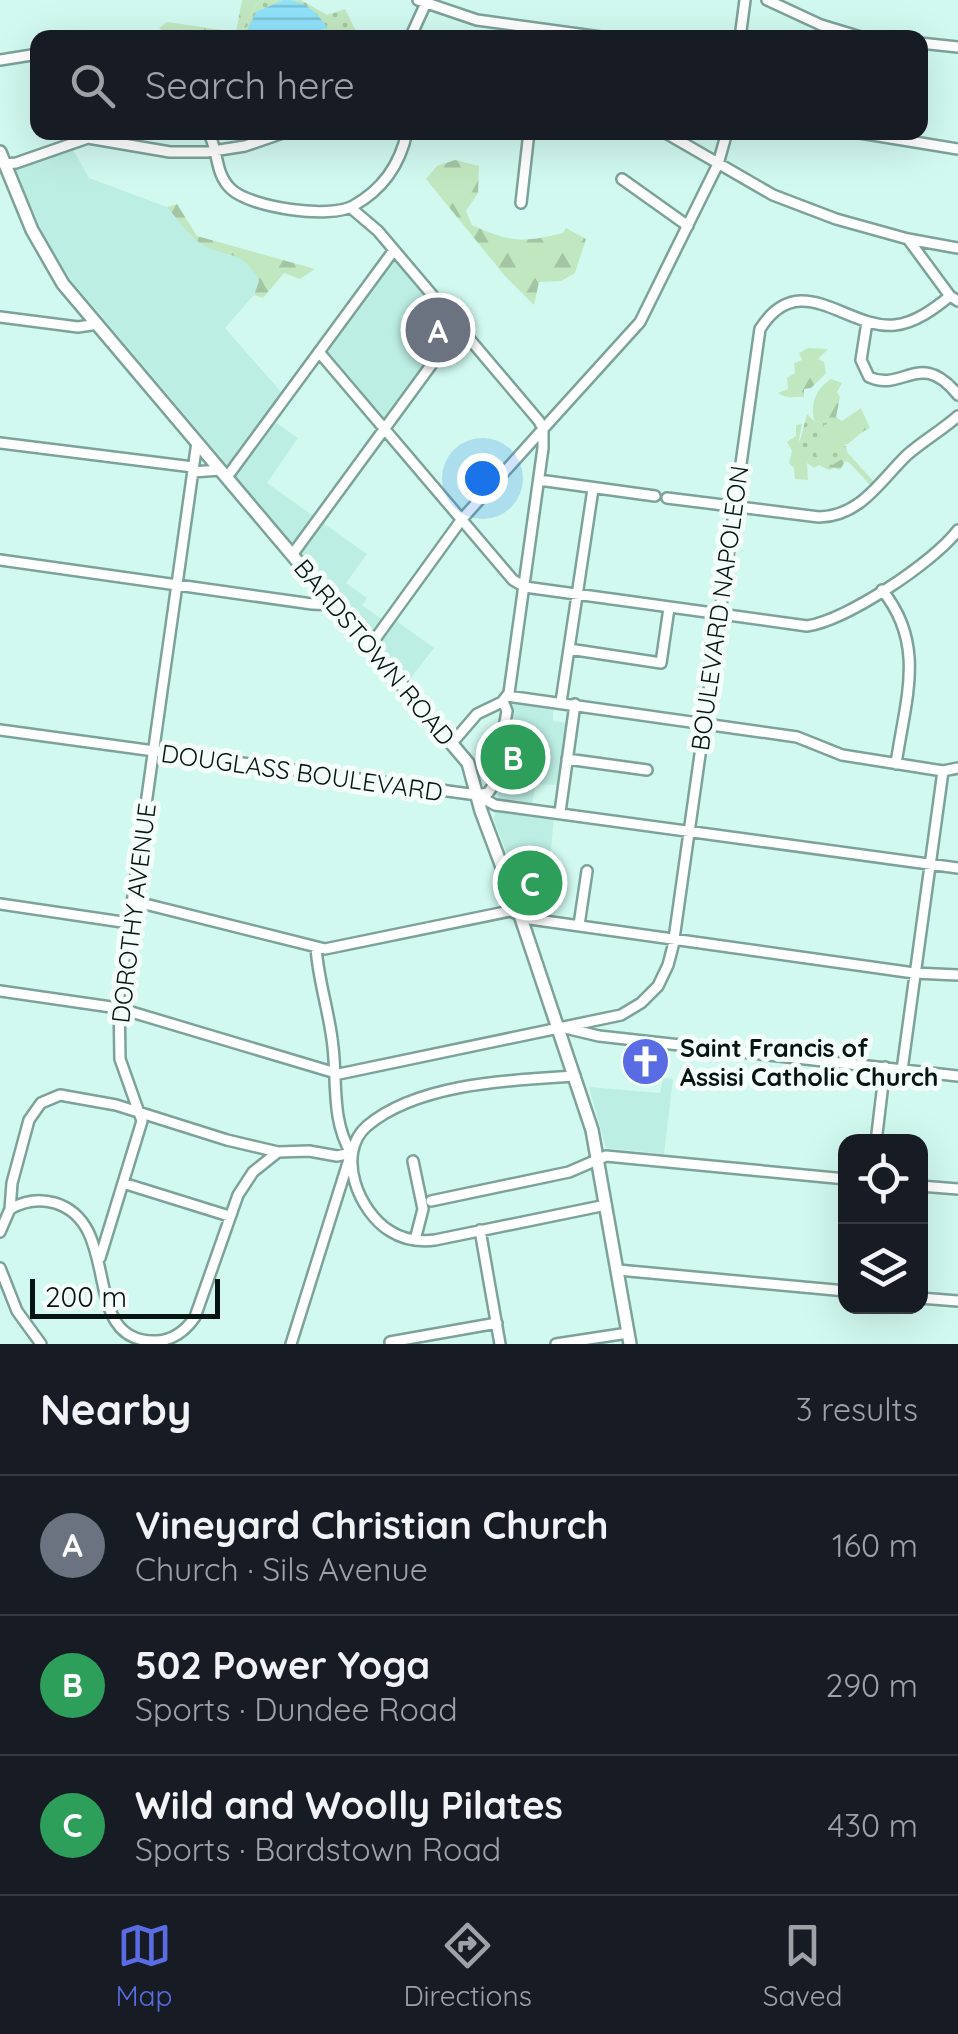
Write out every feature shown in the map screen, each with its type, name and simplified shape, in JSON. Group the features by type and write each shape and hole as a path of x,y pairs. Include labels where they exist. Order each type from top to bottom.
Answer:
{"main road":[{"name":"BARDSTOWN ROAD","path":"2,160 49,262 452,743 473,774 477,796 575,1076 598,1159 629,1338"}],"street":[{"path":"741,30 746,0"},
{"path":"766,0 835,30"},
{"path":"413,30 422,1 477,20 550,30"},
{"path":"820,26 823,30"},
{"path":"928,44 958,46"},
{"path":"0,60 30,55"},
{"path":"2,160 16,163 82,140"},
{"path":"100,140 170,152 214,152 257,140"},
{"path":"210,140 223,180 233,191 250,201 291,210 351,208 386,180 398,162 405,140"},
{"path":"522,203 528,140"},
{"path":"678,140 748,183 796,205 908,239 958,248"},
{"path":"370,646 462,519 640,322 718,164 725,140"},
{"path":"903,140 958,149"},
{"path":"622,178 688,226"},
{"path":"351,208 394,250 540,420 542,429 539,480 506,696 507,711 494,784 488,793 477,796"},
{"path":"908,239 954,299"},
{"path":"0,443 224,474 394,250"},
{"name":"BOULEVARD NAPOLEON","path":"332,1071 344,1074 615,1017 642,1003 665,973 674,938 756,342 764,324 779,310 806,301 828,304 867,322 893,326 954,299"},
{"path":"0,317 78,327 98,324"},
{"path":"867,322 861,360 869,377 884,382 925,372 944,380 958,395"},
{"path":"292,555 459,327"},
{"path":"319,352 513,580 525,587 718,616 815,625 882,590 930,558 958,530"},
{"path":"666,498 819,517 847,512 910,452 958,416"},
{"name":"DOROTHY AVENUE","path":"140,1112 120,1059 118,1008 197,442"},
{"path":"539,480 655,496"},
{"path":"561,702 593,489"},
{"path":"0,560 335,604"},
{"path":"882,590 900,615 910,648 896,764"},
{"path":"568,648 661,663 669,608"},
{"path":"452,743 478,714 506,696 798,738 842,755 943,772 958,768"},
{"path":"560,812 575,704"},
{"name":"DOUGLASS BOULEVARD","path":"0,730 958,868"},
{"path":"568,759 647,770"},
{"path":"902,1070 943,772"},
{"path":"578,925 587,871"},
{"path":"132,901 316,947 336,947 508,912 914,973 958,975"},
{"path":"0,904 130,923"},
{"path":"316,947 318,977 332,1036 332,1071 341,1135 368,1210 388,1230 415,1240 435,1240 606,1205"},
{"path":"0,991 118,1008 332,1071"},
{"path":"558,1026 599,1036 958,1076"},
{"path":"877,1134 885,1067"},
{"path":"291,1344 354,1141 366,1127 381,1116 422,1099 472,1085 575,1076"},
{"path":"0,1232 10,1210 12,1182 26,1126 52,1096 71,1094 278,1152 309,1150 337,1156 350,1153"},
{"path":"100,1258 142,1121 140,1112"},
{"path":"10,1210 22,1202 36,1200 65,1207 84,1226 100,1258 105,1302 116,1322 139,1338 164,1340 182,1332 196,1317 229,1216 245,1182 278,1152"},
{"path":"431,1200 570,1172 606,1156 838,1178"},
{"path":"413,1161 423,1210 415,1240"},
{"path":"123,1183 229,1216"},
{"path":"928,1187 958,1190"},
{"path":"480,1230 500,1344"},
{"path":"0,1268 12,1300 41,1344"},
{"path":"618,1270 838,1289"},
{"path":"928,1299 958,1301"},
{"path":"390,1342 497,1324"},
{"path":"556,1344 629,1338"}],"shaded area":[{"path":"283,0 298,2 319,16 328,28 247,30 256,12"},
{"path":"72,148 89,178 167,207 201,244 237,255 250,264 259,281 254,295 225,328 283,394 229,467 70,279 47,243 15,169"},
{"path":"395,260 453,327 385,420 327,353"},
{"path":"275,422 298,438 267,483 367,554 346,583 367,598 362,605 383,620 388,615 434,648 409,680 235,477"},
{"path":"512,703 553,710 553,721 566,723 560,785 536,784 530,815 554,818 548,879 515,875 494,820"},
{"path":"663,1078 673,1079 664,1154 606,1148 589,1087 660,1093"}],"green space":[{"path":"242,0 264,0 257,3 242,30 236,30"},
{"path":"301,0 327,15 345,9 356,30 242,30 257,3"},
{"path":"167,22 222,30 159,28"},
{"path":"455,160 479,166 478,193 466,211 472,225 517,239 563,233 566,228 586,239 575,273 561,281 539,282 534,305 505,276 426,179 437,166"},
{"path":"177,204 197,236 315,269 300,279 284,273 263,298 254,295 259,281 253,270 240,259 196,240 167,207"},
{"path":"808,348 828,349 818,359 824,362 826,373 811,388 804,389 804,397 778,393 788,389 787,378 795,373 794,363 802,360 799,353"},
{"path":"831,379 842,383 837,392 840,397 836,417 842,421 861,408 870,428 820,458 817,449 828,438 823,434 824,425 831,423 815,422 813,404"},
{"path":"807,414 815,422 831,423 823,430 828,439 820,458 832,448 846,446 875,483 871,486 846,459 832,465 808,460 807,452 798,448"},
{"path":"802,424 799,440 801,449 809,452 809,460 832,465 844,458 851,464 845,461 840,470 829,470 807,463 808,480 795,479 787,442 796,436 796,425"}],"place":[{"name":"Vineyard Christian Church","path":"438,330"},
{"name":"502 Power Yoga","path":"513,757"},
{"name":"Wild and Woolly Pilates","path":"530,883"},
{"name":"Saint Francis of Assisi Catholic Church","path":"645,1061"}]}
